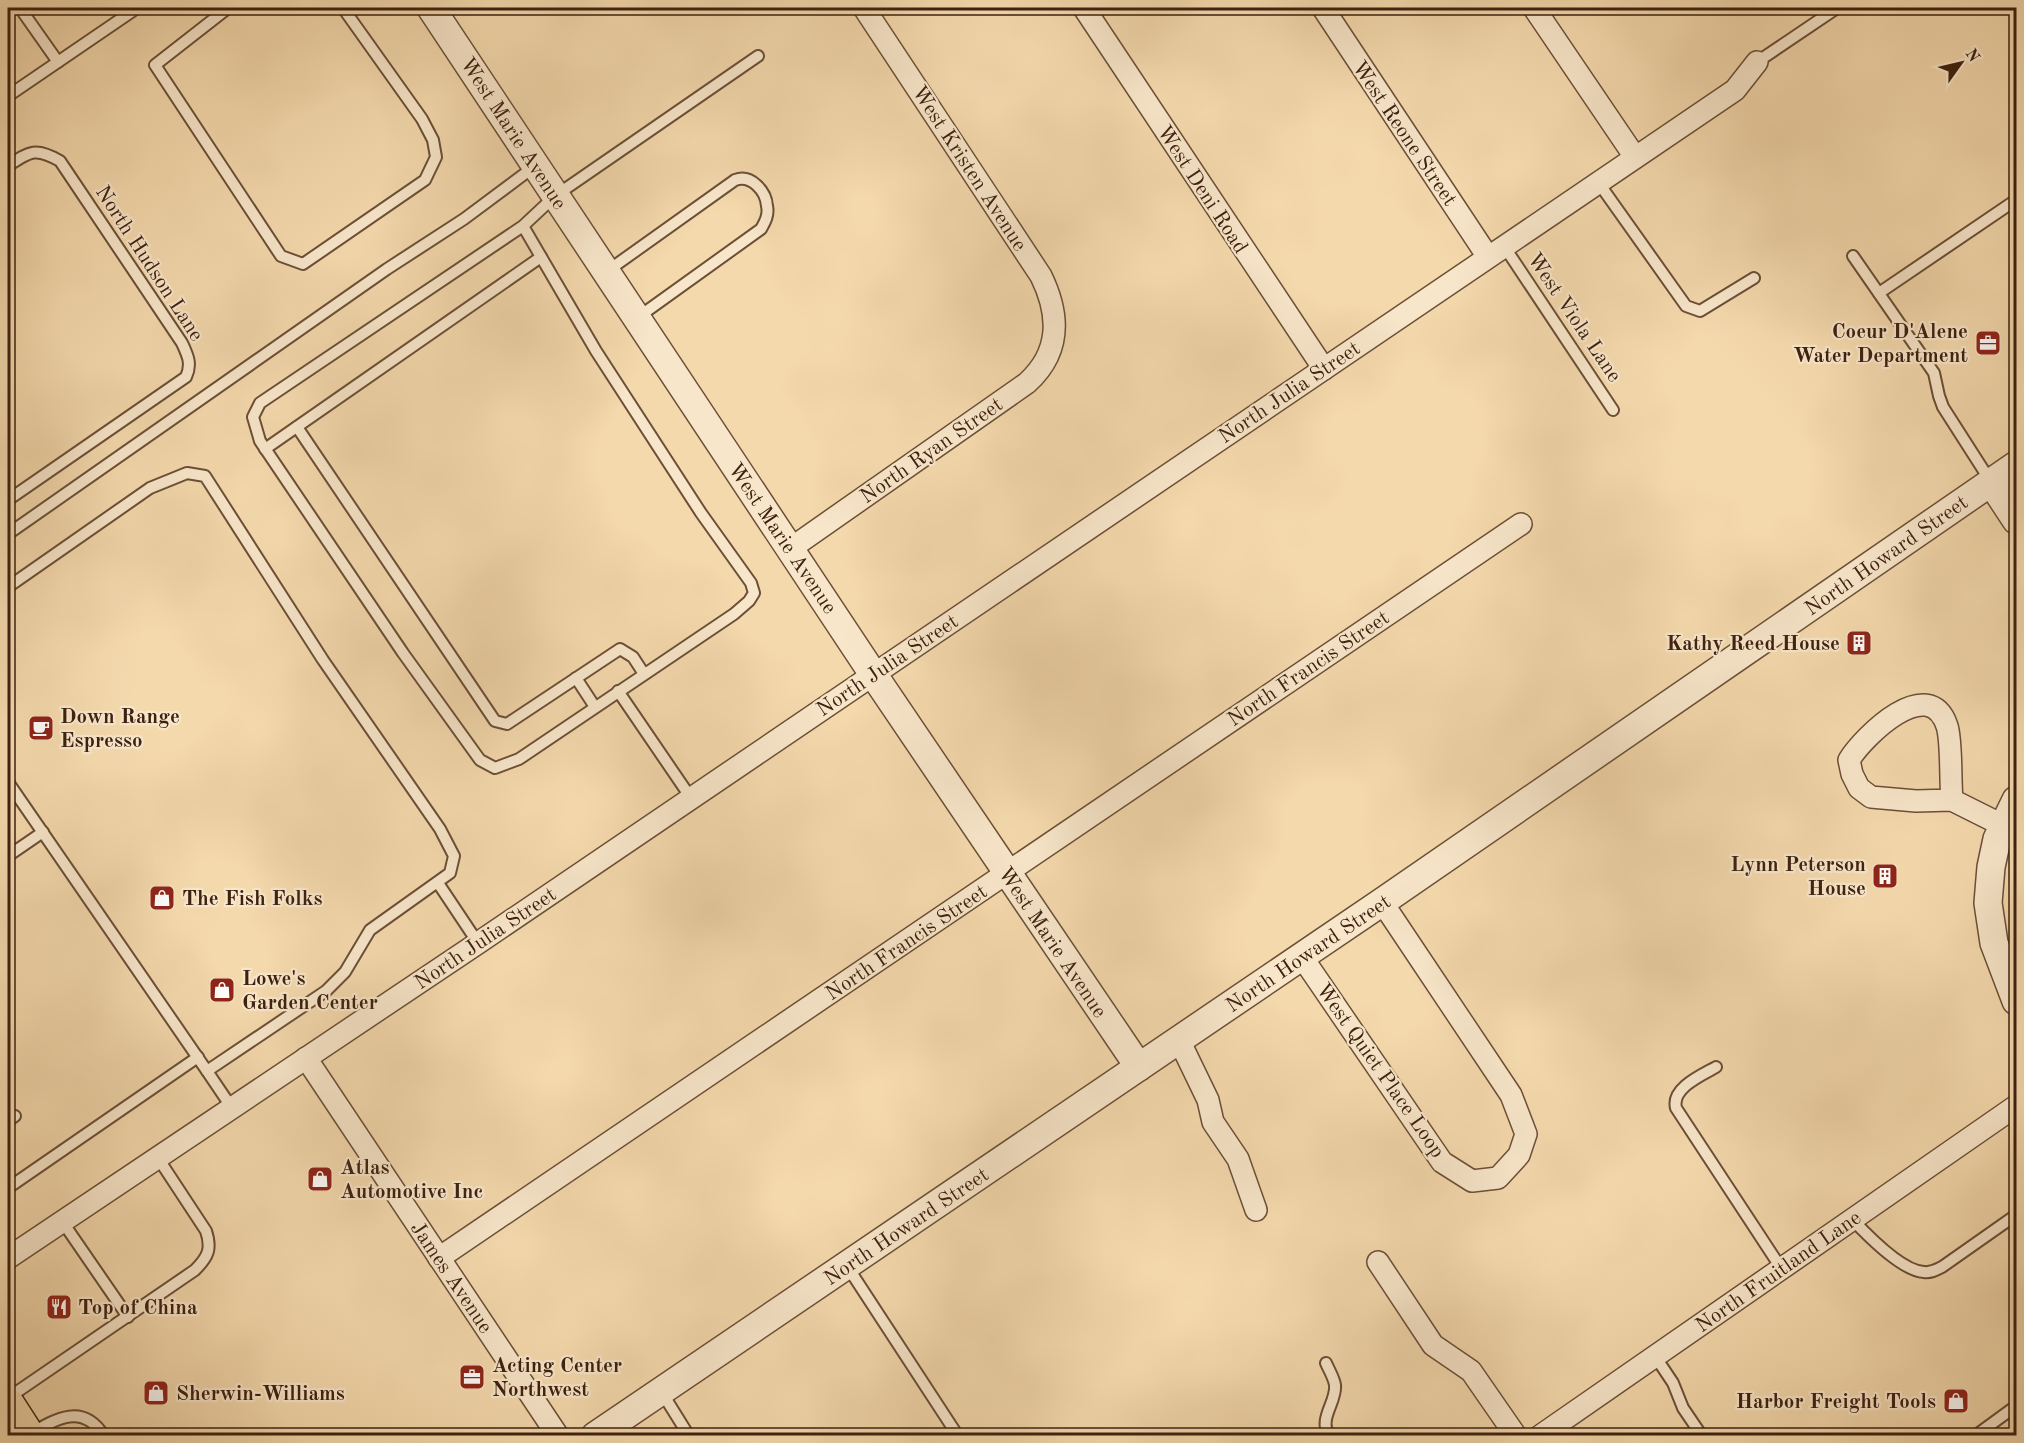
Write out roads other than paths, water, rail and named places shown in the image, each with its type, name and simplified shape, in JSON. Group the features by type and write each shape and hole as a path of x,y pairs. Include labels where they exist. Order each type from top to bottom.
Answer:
{"main road":[{"path":"8,1405 28,1435"}],"street":[{"name":"West Marie Avenue","path":"431,8 873,674 1139,1067"},
{"name":"West Kristen Avenue","path":"864,8 1041,276 1053,305 1054,335"},
{"name":"West Deni Road","path":"1084,8 1324,369"},
{"name":"West Reone Street","path":"1323,8 1496,252"},
{"path":"1534,8 1635,157"},
{"name":"North Julia Street","path":"8,1258 478,943 1735,90 1757,62"},
{"name":"North Ryan Street","path":"790,549 1027,383 1044,364 1054,335"},
{"name":"North Howard Street","path":"595,1436 1302,957 2016,465"},
{"path":"1991,482 2016,520"},
{"name":"North Francis Street","path":"439,1258 1521,525"},
{"path":"1952,800 1947,726 1939,711 1930,705 1918,705 1905,709 1892,717 1857,747 1849,760 1852,774 1859,788 1871,797 1916,801 1952,800 2004,826"},
{"path":"2016,800 1997,839 1991,867 1988,903 1994,943 2016,1001"},
{"name":"West Quiet Place Loop","path":"1302,957 1442,1162 1472,1181 1498,1178 1519,1155 1526,1134 1511,1095 1382,902"},
{"path":"1179,1040 1208,1100 1213,1122 1238,1159 1256,1210"},
{"name":"James Avenue","path":"306,1058 558,1436"},
{"name":"North Fruitland Lane","path":"1540,1436 2016,1106"},
{"path":"1378,1262 1433,1346 1471,1371 1516,1436"}],"lane":[{"path":"20,8 58,62"},
{"path":"8,96 137,8"},
{"path":"228,8 155,64 281,256 303,264 425,180 436,157 433,140 422,119 343,8"},
{"path":"1757,62 1837,8"},
{"path":"523,226 596,351 701,513 751,583 754,593 734,614 519,759 495,768 480,760 403,653 265,449 260,441 253,417 260,403 523,226 555,196 758,56"},
{"name":"North Hudson Lane","path":"8,165 22,155 35,150 60,161 182,343 189,357 190,368 186,377 8,500"},
{"path":"8,534 387,269 464,219 536,166"},
{"path":"606,272 735,180 748,178 755,183 766,199 768,214 760,229 637,319"},
{"path":"1598,182 1686,306 1700,311 1754,278"},
{"path":"1879,293 2016,200"},
{"name":"West Viola Lane","path":"1496,252 1613,410"},
{"path":"1853,256 1934,373 1943,407 1991,482"},
{"path":"265,449 541,257"},
{"path":"297,427 495,721 507,724 620,649 633,657 644,674"},
{"path":"8,587 150,488 187,473 205,476 323,660 440,829 454,856 450,873 370,930 345,972 326,991 207,1071"},
{"path":"576,678 595,707"},
{"path":"618,692 691,798"},
{"path":"8,782 232,1108"},
{"path":"8,856 43,832"},
{"path":"438,883 478,943"},
{"path":"8,1188 198,1057"},
{"path":"1716,1066 1682,1089 1676,1097 1676,1108 1781,1268"},
{"path":"8,1398 128,1317 195,1270 204,1261 210,1251 206,1231 158,1158"},
{"path":"1852,1219 1866,1234 1901,1262 1915,1270 1933,1272 2016,1215"},
{"path":"62,1221 128,1317"},
{"path":"847,1266 958,1436"},
{"path":"1654,1356 1673,1383 1683,1408 1702,1436"},
{"path":"1326,1363 1335,1384 1326,1418 1329,1436"},
{"path":"661,1391 689,1436"},
{"path":"1975,1436 2016,1407"},
{"path":"28,1435 48,1423 72,1416 88,1418 97,1425 104,1436"}],"place":[{"name":"Coeur D'Alene Water Department","path":"1988,343"},
{"name":"Kathy Reed House","path":"1859,643"},
{"name":"Down Range Espresso","path":"41,728"},
{"name":"Lynn Peterson House","path":"1885,876"},
{"name":"The Fish Folks","path":"162,898"},
{"name":"Lowe's Garden Center","path":"222,990"},
{"name":"Atlas Automotive Inc","path":"320,1179"},
{"name":"Top of China","path":"59,1307"},
{"name":"Acting Center Northwest","path":"472,1377"},
{"name":"Sherwin-Williams","path":"156,1393"},
{"name":"Harbor Freight Tools","path":"1956,1401"}]}
